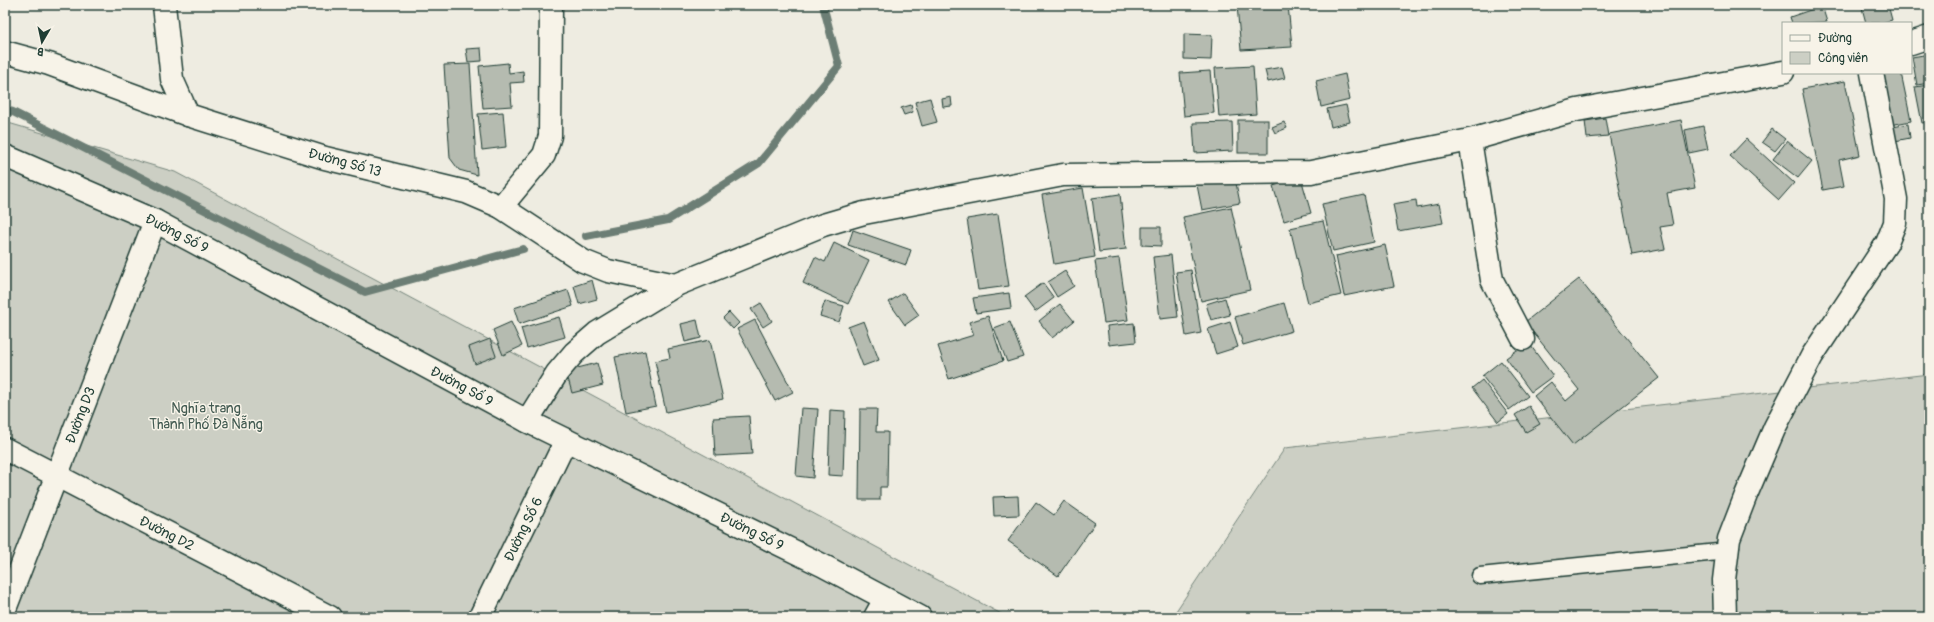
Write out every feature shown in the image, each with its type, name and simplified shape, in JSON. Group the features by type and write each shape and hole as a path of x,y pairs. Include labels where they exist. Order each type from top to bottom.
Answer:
{"street":[{"path":"164,5 172,79 188,115"},
{"path":"501,208 544,155 550,136 551,5"},
{"path":"1912,43 1929,37"},
{"name":"Đường Số 13","path":"5,52 49,64 188,115 325,158 466,192 501,208 583,261 608,271 676,285"},
{"path":"527,420 557,373 574,353 597,333 676,285 822,225 864,213 1063,175 1311,172 1470,140 1578,110 1782,72"},
{"path":"1725,617 1724,580 1729,538 1746,495 1778,421 1812,356 1887,243 1895,223 1896,199 1872,74"},
{"path":"1470,140 1492,280 1523,339"},
{"name":"Đường Số 9","path":"5,156 148,239 527,420 822,565 880,608 920,617"},
{"name":"Đường D3","path":"5,609 148,239"},
{"name":"Đường Số 6","path":"480,617 566,440"},
{"name":"Đường D2","path":"5,449 330,617"}],"lane":[{"path":"1480,576 1728,551"}],"green space":[{"name":"Nghĩa trang Thành Phố Đà Nẵng","path":"5,122 175,172 1007,617 5,617"},
{"path":"1929,374 1929,617 1172,617 1285,448"}],"building":[{"path":"1237,5 1288,5 1292,47 1241,50"},
{"path":"1871,5 1888,5 1892,20 1885,22 1866,22 1862,8"},
{"path":"1822,6 1827,22 1792,22 1790,17"},
{"path":"1184,34 1212,35 1211,60 1184,59"},
{"path":"481,48 482,61 468,62 466,49"},
{"path":"1929,54 1929,83 1917,85 1912,57"},
{"path":"508,63 509,73 523,71 524,82 510,83 512,106 483,108 479,66"},
{"path":"470,64 477,175 459,170 450,158 444,65"},
{"path":"1253,66 1256,114 1219,117 1215,68"},
{"path":"1282,67 1285,78 1268,82 1265,70"},
{"path":"1210,71 1214,113 1184,116 1180,73"},
{"path":"1345,74 1350,100 1321,107 1316,81"},
{"path":"1879,74 1901,74 1911,121 1890,125"},
{"path":"1845,81 1860,155 1839,160 1844,186 1823,190 1802,89"},
{"path":"1929,85 1929,122 1922,123 1915,87"},
{"path":"951,97 952,106 943,107 942,99"},
{"path":"930,98 937,122 922,126 915,102"},
{"path":"911,105 913,112 904,115 901,108"},
{"path":"1346,105 1350,122 1331,127 1327,109"},
{"path":"503,112 506,147 482,150 478,114"},
{"path":"1605,118 1608,136 1587,138 1585,121"},
{"path":"1238,120 1268,120 1268,153 1238,153"},
{"path":"1681,120 1695,188 1667,193 1673,225 1660,227 1665,249 1632,255 1609,134"},
{"path":"1232,122 1233,151 1195,153 1193,123"},
{"path":"1284,122 1287,128 1275,133 1272,127"},
{"path":"1908,124 1910,138 1895,141 1893,127"},
{"path":"1703,126 1708,149 1689,153 1685,130"},
{"path":"1772,129 1785,139 1775,151 1762,142"},
{"path":"1746,139 1794,183 1779,200 1730,156"},
{"path":"1787,141 1812,161 1798,178 1773,159"},
{"path":"1235,178 1240,203 1202,210 1197,185"},
{"path":"1301,178 1311,213 1284,221 1273,186"},
{"path":"1083,188 1095,257 1054,264 1042,195"},
{"path":"1120,194 1126,249 1099,252 1092,198"},
{"path":"1364,195 1374,242 1333,251 1322,204"},
{"path":"1416,200 1417,208 1439,204 1443,223 1398,231 1393,204"},
{"path":"1231,207 1250,290 1201,301 1183,217"},
{"path":"998,214 1009,286 978,290 967,219"},
{"path":"1323,221 1341,295 1308,303 1290,228"},
{"path":"1142,227 1161,227 1161,246 1142,245"},
{"path":"853,230 911,250 906,265 848,245"},
{"path":"834,243 869,260 848,304 803,283 815,257 825,262"},
{"path":"1385,245 1394,286 1344,296 1336,256"},
{"path":"1171,255 1178,317 1160,319 1153,257"},
{"path":"1119,258 1128,320 1104,323 1095,261"},
{"path":"1191,270 1201,333 1186,336 1176,272"},
{"path":"1065,271 1074,286 1057,297 1048,282"},
{"path":"1579,279 1659,378 1573,445 1534,396 1551,382 1566,401 1579,390 1525,322"},
{"path":"592,280 597,299 579,304 574,286"},
{"path":"1043,283 1054,298 1035,312 1024,297"},
{"path":"568,290 573,306 519,324 514,308"},
{"path":"903,293 919,315 905,325 889,302"},
{"path":"1009,293 1011,308 976,313 973,298"},
{"path":"1225,298 1230,315 1211,320 1206,304"},
{"path":"825,301 844,306 839,322 820,316"},
{"path":"761,303 772,321 763,327 751,309"},
{"path":"1284,303 1292,331 1243,345 1235,317"},
{"path":"1060,304 1074,321 1052,338 1039,321"},
{"path":"729,312 739,323 733,329 723,318"},
{"path":"988,316 1003,361 949,379 938,346 974,335 969,322"},
{"path":"559,317 565,337 527,348 521,328"},
{"path":"697,320 701,338 685,342 681,324"},
{"path":"755,320 793,392 775,401 737,329"},
{"path":"864,321 879,360 863,366 848,327"},
{"path":"511,322 522,346 503,355 493,330"},
{"path":"1010,322 1023,357 1007,362 994,328"},
{"path":"1230,322 1238,347 1216,354 1208,329"},
{"path":"1134,323 1136,342 1109,345 1107,326"},
{"path":"490,339 496,356 475,364 469,347"},
{"path":"710,340 723,399 666,412 655,361 670,358 668,349"},
{"path":"1528,342 1553,376 1531,392 1506,358"},
{"path":"645,351 656,406 626,412 615,357"},
{"path":"1501,361 1528,396 1509,410 1482,376"},
{"path":"597,363 603,385 572,393 566,371"},
{"path":"1482,380 1508,414 1498,422 1472,388"},
{"path":"1529,406 1540,424 1526,432 1515,415"},
{"path":"801,408 818,409 813,478 796,476"},
{"path":"860,409 877,409 876,432 888,432 887,487 880,487 880,500 859,500"},
{"path":"830,410 845,411 843,476 828,475"},
{"path":"749,416 752,454 715,456 713,418"},
{"path":"1018,496 1019,515 994,516 993,497"},
{"path":"1064,501 1095,523 1058,576 1008,541 1036,502 1054,515"}],"waterway":[{"path":"586,236 668,220 759,163 839,66 823,5"},
{"path":"5,110 13,112 365,292 523,249"}]}
